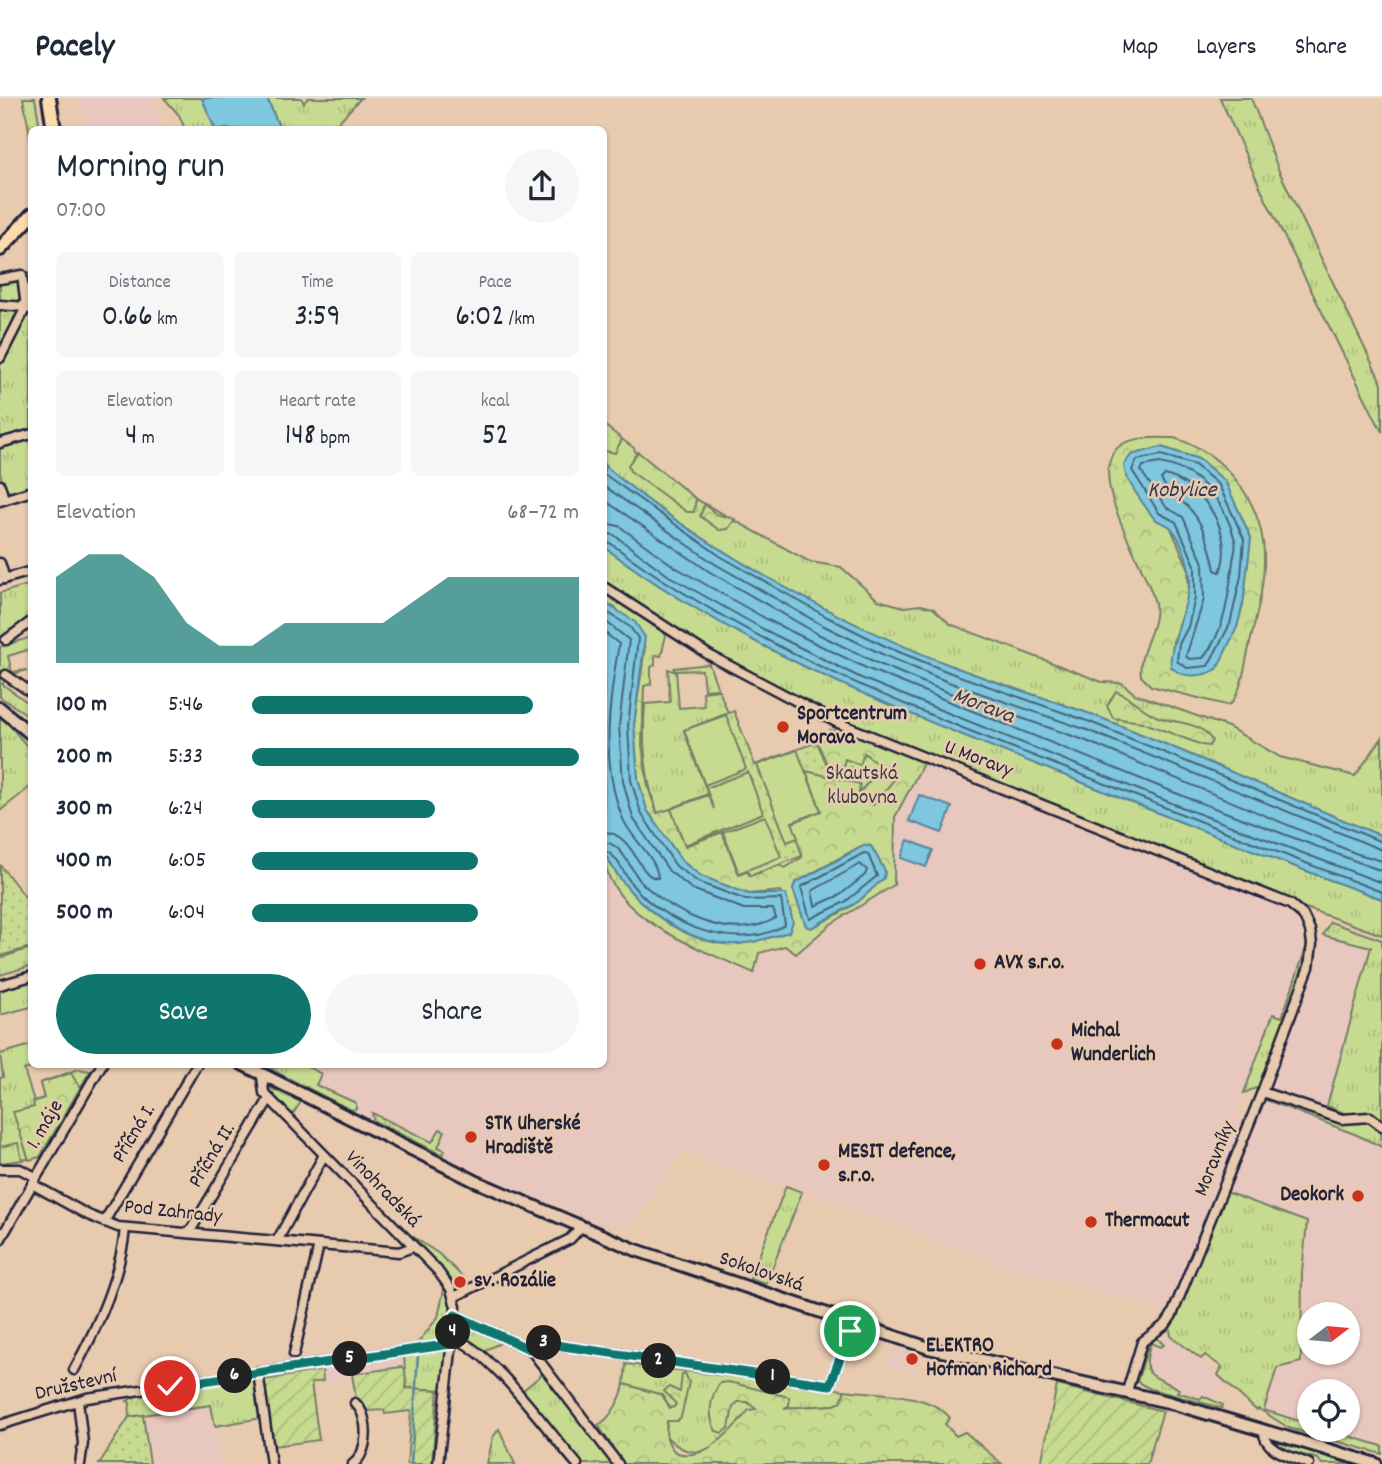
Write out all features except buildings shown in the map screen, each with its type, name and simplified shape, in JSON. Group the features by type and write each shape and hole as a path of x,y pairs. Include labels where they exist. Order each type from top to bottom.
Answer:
{"main road":[{"path":"49,98 53,126"},
{"path":"0,249 28,219"},
{"path":"0,708 28,731"},
{"name":"Sokolovská","path":"249,1068 475,1181 636,1250 853,1324 952,1354 1127,1391 1376,1464"}],"street":[{"path":"0,279 27,274"},
{"path":"0,305 28,308"},
{"path":"0,358 28,310"},
{"path":"0,443 28,436"},
{"path":"0,485 2,500 28,492"},
{"path":"0,563 2,580 28,572"},
{"name":"U Moravy","path":"607,589 721,662 836,722 1290,904 1303,915 1310,930 1312,944 1309,967"},
{"path":"6,640 28,624"},
{"path":"6,675 28,690"},
{"name":"Moravníky","path":"1127,1391 1142,1342 1164,1326 1171,1315 1262,1092 1309,967"},
{"path":"0,985 28,977"},
{"name":"1. máje","path":"1,1237 100,1068"},
{"name":"Příčná I.","path":"104,1222 195,1068"},
{"name":"Vinohradská","path":"262,1076 262,1090 267,1101 324,1155 446,1280 454,1297"},
{"path":"1262,1092 1342,1119 1370,1118 1382,1126"},
{"name":"Příčná II.","path":"189,1233 267,1101"},
{"path":"277,1241 324,1155"},
{"name":"Pod Zahrady","path":"0,1169 20,1169 71,1207 125,1228 399,1252 413,1247"},
{"path":"438,1464 455,1315 454,1297 570,1239 581,1227"},
{"path":"74,1370 112,1284 125,1228"},
{"path":"294,1354 319,1245"},
{"path":"455,1315 529,1349 618,1464"},
{"path":"529,1349 542,1343 830,1385 853,1324"},
{"path":"452,1341 468,1343 486,1359 577,1464"},
{"name":"Družstevní","path":"0,1426 78,1401 452,1341"},
{"path":"258,1372 271,1464"},
{"path":"78,1401 83,1443 80,1464"},
{"path":"353,1464 363,1455 365,1447 361,1410 355,1403"},
{"path":"1264,1431 1264,1439 1270,1447 1309,1464"}],"shaded area":[{"path":"85,98 152,98 163,126 88,126 78,101"},
{"path":"926,763 1006,794 1004,801 1020,808 1024,802 1291,909 1304,923 1306,948 1282,1017 1273,1014 1236,1112 1247,1117 1167,1313 1115,1294 1108,1297 1032,1272 1042,1245 1030,1276 849,1208 700,1159 683,1149 628,1230 607,1222 604,1226 475,1171 268,1068 607,1068 607,874 620,894 641,915 685,942 754,972 758,953 785,946 797,951 831,924 894,885 895,817"},
{"path":"1324,935 1374,937 1382,1120 1371,1114 1351,1116 1269,1087"},
{"path":"1265,1100 1381,1147 1382,1446 1360,1439 1360,1379 1297,1379 1297,1420 1263,1410 1277,1367 1297,1363 1297,1365 1360,1365 1360,1302 1302,1302 1307,1223 1226,1192"},
{"path":"1170,1333 1226,1381 1213,1403 1146,1376 1146,1356 1152,1342"},
{"path":"893,1347 920,1355 915,1374 887,1366"},
{"path":"404,1354 405,1372 324,1384 321,1365"},
{"path":"209,1381 221,1464 150,1464 143,1415"}],"green space":[{"path":"23,98 35,98 40,126 28,126"},
{"path":"164,98 202,98 214,126 184,126 179,115"},
{"path":"267,98 301,98 304,103 308,98 361,98 335,126 279,126"},
{"path":"1220,98 1251,98 1279,171 1382,384 1382,432 1266,200"},
{"path":"28,273 28,431 0,439 0,278"},
{"path":"607,427 622,439 615,453 607,452"},
{"path":"607,428 634,448 641,469 690,503 696,499 810,562 841,567 878,600 904,607 921,605 933,608 950,624 1102,682 1122,683 1135,694 1228,727 1280,757 1355,776 1382,738 1382,836 1129,729 908,648 770,579 641,495 607,467"},
{"path":"1174,438 1211,456 1240,485 1251,503 1263,543 1264,564 1257,614 1243,675 1231,704 1151,686 1141,676 1142,658 1154,622 1155,604 1112,499 1108,477 1110,459 1121,445 1127,442","holes":["1161,447 1199,459 1225,481 1251,538 1243,604 1237,627 1217,669 1194,674 1183,673 1171,667 1173,641 1182,625 1189,597 1188,567 1170,526 1154,517 1127,478 1131,455"]},
{"path":"28,439 28,489 15,493 6,491 0,473 0,448"},
{"path":"638,452 696,499 694,512 687,512 630,471 628,465"},
{"path":"705,504 716,514 735,519 728,529 719,530 700,516"},
{"path":"607,549 715,620 832,679 1152,811 1382,899 1382,935 1300,906 840,721 685,639 607,587"},
{"path":"28,585 28,619 0,641 0,593"},
{"name":"Skautská klubovna","path":"607,592 666,635 661,656 655,655 655,665 651,667 651,684 644,686 642,745 648,787 657,813 671,809 685,846 723,832 750,876 779,865 785,868 802,857 791,823 805,770 826,762 817,742 832,736 830,730 835,731 837,724 839,729 925,760 895,817 894,885 831,924 796,954 785,946 759,953 754,973 660,929 620,896 608,875 607,858 638,899 653,913 687,933 725,944 741,944 789,932 781,891 748,894 701,876 682,861 647,810 638,779 634,725 645,647 616,608 607,604","holes":["871,846 885,871 879,881 853,905 811,928 806,926 793,889 795,883 859,847"]},
{"path":"28,638 28,650 8,656 12,672 27,670 13,674 2,684 28,701 28,715 0,697 0,647"},
{"path":"709,664 718,689 704,690 702,670 676,671 679,708 704,706 703,692 719,690 728,713 684,731 708,794 658,814 645,760 645,704 670,702 668,669 674,671 674,668"},
{"path":"1116,691 1158,717 1195,726 1212,741 1209,746 1202,745 1142,722 1113,718 1107,706"},
{"name":"Skautská klubovna","path":"734,711 755,765 817,742 829,770 841,773 845,759 860,765 864,753 878,764 876,767 879,770 859,793 860,784 806,771 821,811 792,823 802,856 750,876 748,871 739,875 722,832 685,845 671,809 708,794 684,730"},
{"path":"0,714 28,747 28,788 0,811"},
{"path":"726,715 746,769 705,785 684,730"},
{"path":"797,750 821,811 792,822 798,838 787,842 757,765"},
{"path":"879,770 893,781 873,805 859,793"},
{"path":"748,772 763,813 685,845 671,809 708,795 714,809 706,788"},
{"path":"765,816 781,857 739,873 723,832"},
{"path":"0,865 28,900 28,948 0,956"},
{"path":"1330,922 1382,940 1382,1120 1371,1114 1351,1116 1327,1106 1371,947 1323,935"},
{"path":"1306,948 1301,979 1261,1086 1244,1093 1273,1014 1282,1017"},
{"path":"28,949 28,967 0,975 0,958"},
{"path":"28,979 28,1008 0,1015 0,987"},
{"path":"28,1046 28,1068 31,1068 24,1070 34,1101 44,1098 40,1083 78,1069 90,1071 40,1157 0,1163 0,1078 3,1077 0,1054"},
{"path":"310,1068 321,1074 316,1085 356,1103 356,1109 351,1110 270,1069"},
{"path":"71,1073 80,1088 40,1157 29,1160 13,1112 34,1107 33,1102 44,1098 40,1083"},
{"path":"270,1088 301,1102 292,1115 268,1092"},
{"path":"1271,1098 1345,1123 1370,1122 1381,1132 1382,1147 1266,1100"},
{"path":"372,1113 432,1142 440,1129 445,1131 438,1147 445,1150 443,1155 374,1121"},
{"path":"18,1143 22,1160 0,1163 0,1147"},
{"path":"786,1186 802,1192 766,1284 750,1279"},
{"path":"1226,1192 1307,1222 1302,1302 1297,1302 1297,1363 1277,1368 1264,1410 1297,1420 1297,1430 1259,1409 1256,1410 1218,1375 1222,1367 1205,1355 1201,1359 1171,1336 1170,1329"},
{"path":"406,1232 439,1254 469,1283 467,1286 462,1287 451,1281"},
{"path":"445,1285 450,1299 451,1315 445,1337 440,1342 417,1344 438,1317"},
{"path":"460,1321 505,1341 483,1351 458,1334"},
{"path":"1157,1338 1164,1345 1160,1347 1151,1343 1147,1363 1151,1374 1179,1389 1177,1392 1200,1399 1203,1396 1223,1405 1222,1408 1151,1389 1137,1382 1150,1340"},
{"path":"443,1349 447,1356 442,1390 406,1388 404,1354"},
{"path":"626,1364 845,1390 841,1402 835,1405 780,1408 741,1419 733,1431 715,1447 695,1452 685,1450 665,1435 670,1408 663,1395 624,1384"},
{"path":"401,1367 405,1369 406,1388 438,1390 432,1464 407,1464 411,1411 385,1414 384,1410 368,1411 356,1399 352,1374"},
{"path":"322,1370 323,1381 311,1383 319,1440 274,1446 264,1380"},
{"path":"545,1372 612,1464 579,1464 521,1392"},
{"path":"685,1373 689,1382 681,1417 677,1421 667,1421 666,1425 668,1441 675,1452 697,1453 707,1449 726,1435 749,1410 756,1409 747,1402 738,1402 733,1407 729,1428 722,1433 716,1431 711,1419 712,1400 720,1383 729,1382 789,1397 789,1406 784,1408 835,1405 841,1402 845,1390 916,1399 941,1409 950,1418 945,1424 956,1436 965,1432 1002,1464 624,1464 598,1425 615,1408 624,1384 662,1395 670,1408 676,1404 664,1391 669,1387 680,1392 682,1374"},
{"path":"255,1378 262,1418 215,1426 211,1405 129,1417 130,1403 127,1401 134,1397 133,1393"},
{"path":"1057,1385 1163,1411 1147,1464 1041,1464"},
{"path":"143,1415 150,1464 99,1464 129,1417"},
{"path":"499,1429 515,1464 487,1464 493,1437"},
{"path":"1360,1439 1382,1446 1382,1454 1339,1442 1360,1442"},
{"path":"1279,1441 1350,1464 1322,1464 1318,1459 1278,1448"}],"water":[{"path":"202,98 267,98 279,126 214,126"},
{"name":"Kobylice","path":"1161,447 1199,459 1225,481 1251,538 1243,604 1237,627 1217,669 1200,675 1182,674 1172,667 1171,661 1189,588 1190,579 1184,552 1171,528 1155,519 1145,507 1125,471 1124,465 1131,455"},
{"name":"Morava","path":"607,467 641,495 725,552 816,604 863,627 952,666 1129,729 1382,836 1382,899 1305,871 892,706 773,651 715,620 607,549"},
{"path":"607,604 635,622 645,637 634,725 638,779 647,810 682,861 701,876 748,894 786,894 793,922 789,932 757,941 725,944 706,940 687,933 654,913 625,885 607,857"},
{"path":"919,795 952,807 942,833 909,821"},
{"path":"908,840 933,850 926,867 901,858"},
{"path":"863,846 871,846 885,871 884,878 858,902 811,928 806,926 793,889 795,883"}],"waterway":[{"path":"411,1464 418,1354"}],"place":[{"name":"Sportcentrum Morava","path":"783,727"},
{"name":"AVX s.r.o.","path":"980,964"},
{"name":"Michal Wunderlich","path":"1057,1044"},
{"name":"STK Uherské Hradiště","path":"471,1137"},
{"name":"MESIT defence, s.r.o.","path":"824,1165"},
{"name":"Deokork","path":"1358,1196"},
{"name":"Thermacut","path":"1091,1222"},
{"name":"sv. Rozálie","path":"460,1282"},
{"name":"ELEKTRO Hofman Richard","path":"912,1359"}],"route":[{"path":"170,1386 451,1344 455,1315 529,1349 542,1343 830,1385 850,1331"}]}
